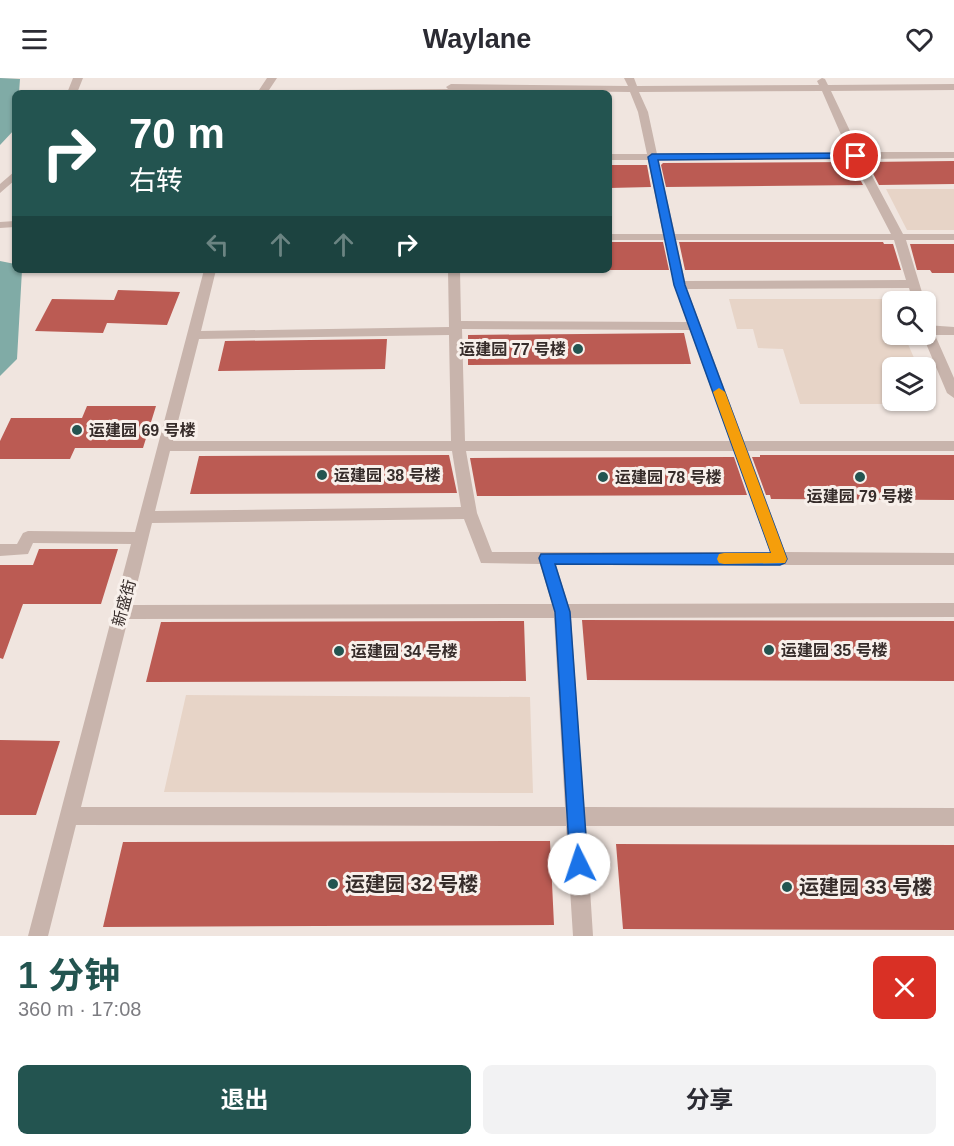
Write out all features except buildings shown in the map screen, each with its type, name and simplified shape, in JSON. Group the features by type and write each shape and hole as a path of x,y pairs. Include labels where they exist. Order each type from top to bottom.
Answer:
{"street":[{"path":"821,78 856,156 899,237 917,291"},
{"path":"631,83 643,112 680,285 780,559"},
{"path":"404,90 631,83 826,88 954,87"},
{"path":"612,157 954,155"},
{"path":"1,188 12,177"},
{"path":"612,237 954,237"},
{"name":"新盛街","path":"38,936 209,273"},
{"path":"454,273 458,446 469,513 487,558 954,560"},
{"path":"680,285 915,284"},
{"path":"193,335 455,328 694,326"},
{"path":"936,330 954,331"},
{"path":"933,345 954,393"},
{"path":"164,446 954,446"},
{"path":"146,517 469,513"},
{"path":"0,550 22,550 28,537 141,538"},
{"path":"546,558 562,612 583,936"},
{"path":"121,612 954,610"},
{"path":"69,816 954,817"}],"shaded area":[{"path":"886,189 954,189 954,230 907,230"},
{"path":"729,299 882,299 882,345 908,345 914,357 882,357 882,404 800,404 783,349 758,348 753,329 737,329"},
{"path":"186,695 530,697 533,793 164,792"}],"water":[{"path":"0,78 20,79 19,90 12,90 12,132 0,145"},
{"path":"0,261 12,263 12,273 22,273 17,359 0,376"}],"slow traffic":[{"path":"719,392 780,559 724,559"}],"place":[{"name":"运建园 77 号楼","path":"578,349"},
{"name":"运建园 69 号楼","path":"77,430"},
{"name":"运建园 38 号楼","path":"322,475"},
{"name":"运建园 78 号楼","path":"603,477"},
{"name":"运建园 79 号楼","path":"860,477"},
{"name":"运建园 35 号楼","path":"769,650"},
{"name":"运建园 34 号楼","path":"339,651"},
{"name":"运建园 32 号楼","path":"333,884"},
{"name":"运建园 33 号楼","path":"787,887"}],"route":[{"path":"579,864 562,612 546,558 780,559 680,285 652,157 856,156"}]}
